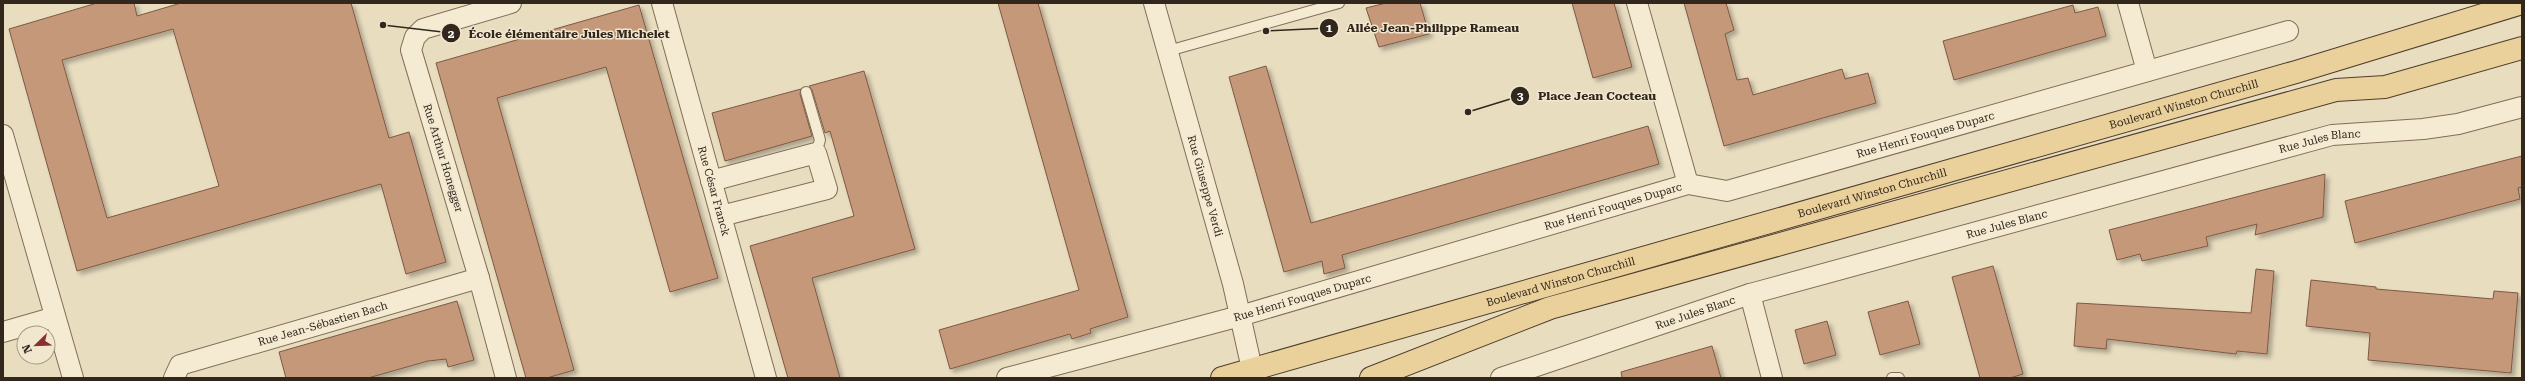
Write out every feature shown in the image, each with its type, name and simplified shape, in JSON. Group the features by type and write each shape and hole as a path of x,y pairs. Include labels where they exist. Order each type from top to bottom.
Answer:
{"main road":[{"name":"Boulevard Winston Churchill","path":"1222,378 1253,374 2281,76 2522,3"},
{"name":"Boulevard Winston Churchill","path":"1371,378 1558,306 2336,90 2385,87 2522,48"}],"street":[{"name":"Rue Arthur Honegger","path":"506,378 479,278 411,50 415,37 423,29 511,3"},
{"name":"Rue César Franck","path":"662,3 766,378"},
{"name":"Rue Giuseppe Verdi","path":"1154,3 1233,284 1253,374"},
{"path":"1637,3 1688,184"},
{"path":"2128,3 2146,71"},
{"name":"Rue Henri Fouques Duparc","path":"1007,378 1240,316 1688,184 1727,192 2288,31"},
{"name":"Rue Jules Blanc","path":"1501,378 1750,294 2332,135 2423,129 2458,124 2522,107"},
{"path":"3,135 73,378"},
{"path":"711,181 816,153 827,189 721,216"},
{"name":"Rue Jean-Sébastien Bach","path":"174,378 180,365 479,278"},
{"path":"1750,294 1772,378"},
{"path":"3,332 56,317"}],"lane":[{"path":"1168,51 1339,3"},
{"path":"806,92 820,140 816,153"},
{"path":"1892,378 1899,378"}],"building":[{"path":"97,3 134,3 137,16 181,3 351,3 389,138 409,132 446,262 406,274 381,184 77,271 9,29","holes":["173,29 219,186 107,218 62,60"]},
{"path":"998,3 1038,3 1128,317 1090,329 1091,333 1072,339 1070,334 950,369 939,330 1079,290"},
{"path":"1386,3 1420,3 1429,34 1379,47 1366,8"},
{"path":"1572,3 1614,3 1632,67 1593,78"},
{"path":"1684,3 1726,3 1734,30 1725,34 1737,80 1748,78 1753,95 1842,69 1845,79 1868,73 1876,103 1724,146"},
{"path":"639,5 718,278 670,292 606,67 497,98 574,370 547,378 526,378 436,63"},
{"path":"2073,5 2075,13 2098,7 2106,36 1954,80 1943,41"},
{"path":"1266,66 1311,223 1648,126 1659,164 1342,255 1345,268 1324,274 1322,261 1284,272 1229,77"},
{"path":"864,71 915,249 812,278 840,378 788,378 750,246 854,216 830,131 825,133 812,90 809,86"},
{"path":"801,89 800,94 812,136 725,161 712,113"},
{"path":"2522,156 2522,187 2518,188 2520,199 2355,243 2345,201"},
{"path":"2325,174 2323,217 2255,235 2257,224 2206,237 2208,246 2142,261 2140,254 2117,260 2109,230"},
{"path":"1993,266 2023,374 2010,378 1980,378 1952,277"},
{"path":"2256,269 2274,271 2267,354 2237,351 2236,354 2107,339 2106,349 2074,346 2077,303 2251,313"},
{"path":"2311,280 2376,287 2376,289 2493,299 2494,291 2518,293 2511,373 2368,360 2370,333 2306,326"},
{"path":"457,301 474,360 448,367 446,359 428,361 368,378 286,378 279,352"},
{"path":"1908,301 1920,344 1880,355 1868,312"},
{"path":"1827,321 1836,355 1804,364 1795,330"},
{"path":"1712,346 1721,378 1622,378 1621,372"}],"place":[{"name":"École élémentaire Jules Michelet","path":"383,25"},
{"name":"Allée Jean-Philippe Rameau","path":"1266,31"},
{"name":"Place Jean Cocteau","path":"1468,112"}]}
